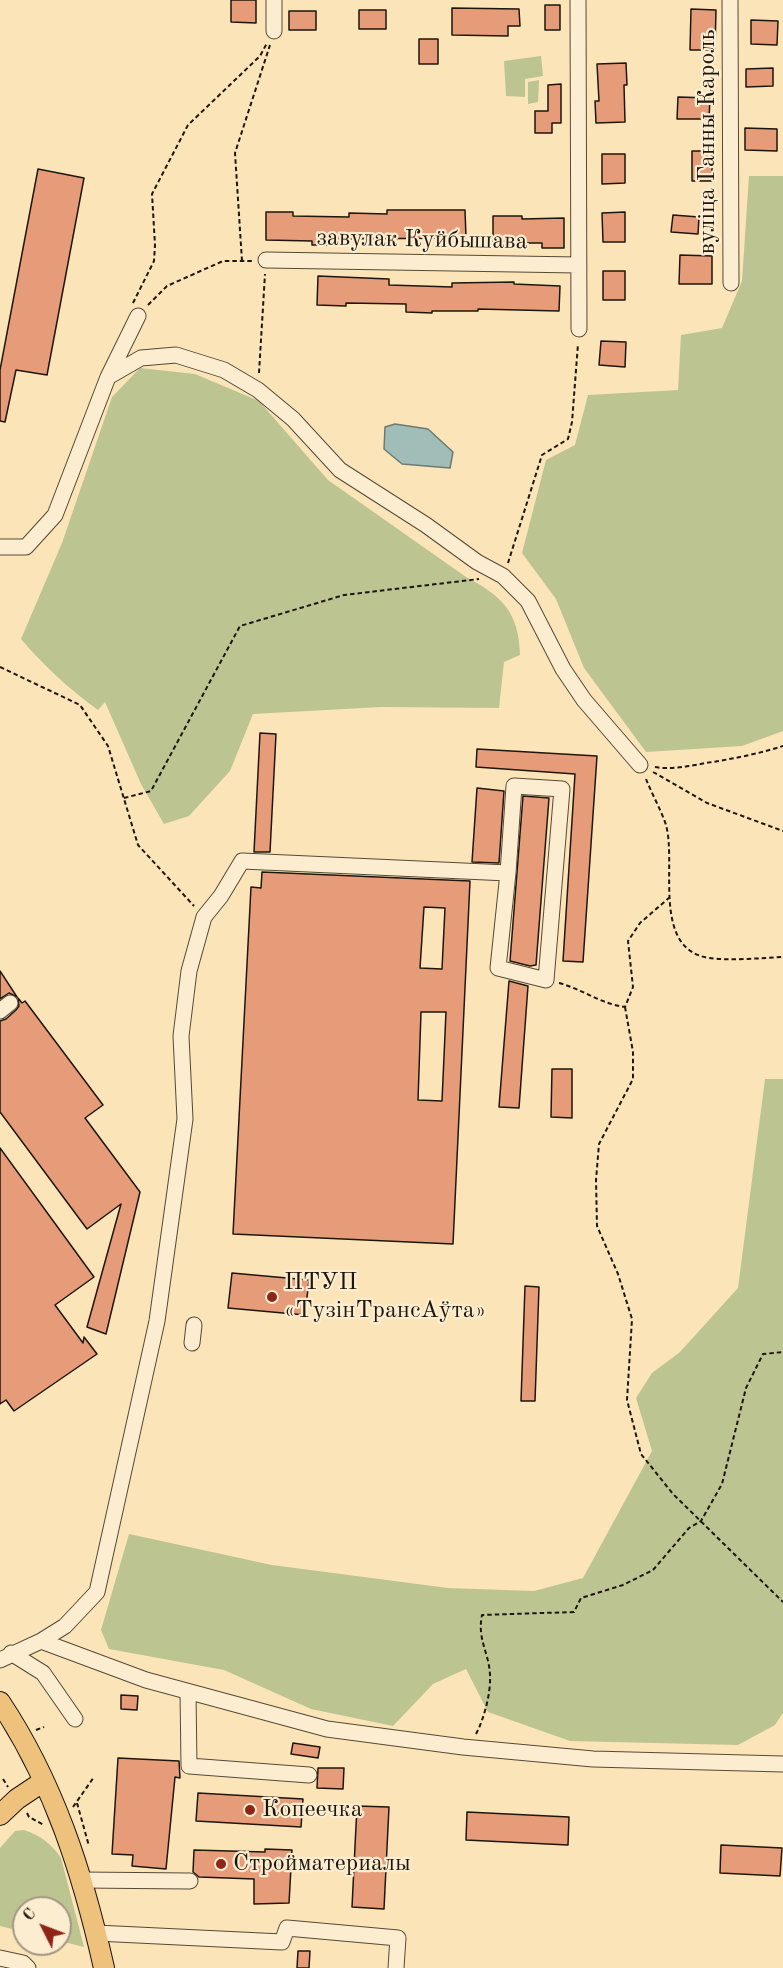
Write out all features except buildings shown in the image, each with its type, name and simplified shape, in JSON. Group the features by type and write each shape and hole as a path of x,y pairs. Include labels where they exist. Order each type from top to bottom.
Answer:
{"main road":[{"path":"0,1702 23,1736 70,1844 104,1968"},
{"path":"0,1815 17,1799 44,1781"}],"street":[{"path":"274,0 274,31"},
{"path":"578,0 579,329"},
{"name":"вуліца Ганны Кароль","path":"730,0 731,283"},
{"name":"завулак Куйбышава","path":"266,260 578,265"},
{"path":"0,547 26,547 55,515 134,313"},
{"path":"108,376 141,358 176,355 224,370 258,390 293,419 340,470 426,525 477,562 503,576 528,601 563,669 585,700 640,765"},
{"path":"514,786 562,789 546,980 498,968 508,873 514,786"},
{"path":"5,1657 41,1641 65,1626 97,1592 157,1321 185,1119 181,1036 189,971 204,917 221,896 242,861 508,873"},
{"path":"192,1343 194,1325"},
{"path":"41,1641 146,1680 327,1729 470,1748 593,1759 783,1764"},
{"path":"5,1657 43,1673 75,1719"},
{"path":"188,1692 189,1766 309,1774"},
{"path":"81,1880 190,1881"},
{"path":"96,1933 282,1942 287,1928 398,1938 396,1968"},
{"path":"0,1958 23,1963 28,1968"}],"path":[{"path":"242,261 235,153 274,31"},
{"path":"134,313 141,284 154,261 152,194 188,125 260,56 274,31"},
{"path":"134,313 167,286 223,261 266,260 258,390"},
{"path":"124,798 151,791 240,626 344,595 503,576 542,455 568,439 572,422 579,329"},
{"path":"0,668 80,705 108,746 138,845 204,917"},
{"path":"640,765 668,769 763,753 783,746"},
{"path":"640,765 707,803 783,831"},
{"path":"640,765 666,826 671,918 676,935 692,951 709,958 783,957"},
{"path":"670,897 640,923 628,942 633,987 625,1007 633,1052 633,1079 599,1144 596,1180 597,1226 618,1274 632,1319 627,1400 641,1454 673,1494 783,1602"},
{"path":"546,980 570,986 612,1005 625,1007"},
{"path":"470,1748 484,1719 490,1675 479,1628 482,1615 574,1612 581,1598 623,1586 654,1570 689,1527 701,1521 722,1484 747,1388 763,1354 783,1352"}],"green space":[{"path":"541,56 543,76 525,79 525,97 506,96 504,61"},
{"path":"539,80 538,102 528,104 528,82"},
{"path":"749,176 783,176 783,731 742,746 646,752 584,668 556,599 522,553 546,460 575,445 588,395 678,390 681,335 722,328 742,281"},
{"path":"140,368 195,374 259,401 328,480 499,599 512,616 519,640 520,655 504,662 499,708 381,707 253,714 230,771 189,816 164,824 141,784 105,702 98,710 87,702 48,668 21,639 62,543 112,397"},
{"path":"765,1079 783,1079 783,1713 775,1725 738,1745 570,1741 488,1712 466,1669 433,1684 393,1726 311,1709 224,1670 109,1649 101,1630 129,1534 272,1565 448,1588 534,1591 583,1578 652,1451 636,1398 652,1373 680,1352 738,1288"},
{"path":"24,1830 36,1835 53,1848 61,1858 71,1896 12,1896 12,1929 0,1926 0,1848 15,1831"},
{"path":"72,1901 84,1947 72,1944"}],"water":[{"path":"395,424 428,429 453,452 450,468 402,464 384,449 385,427"}],"place":[{"name":"ПТУП «ТузінТрансАўта»","path":"272,1297"},
{"name":"Копеечка","path":"250,1810"},
{"name":"Стройматериалы","path":"221,1864"}]}
